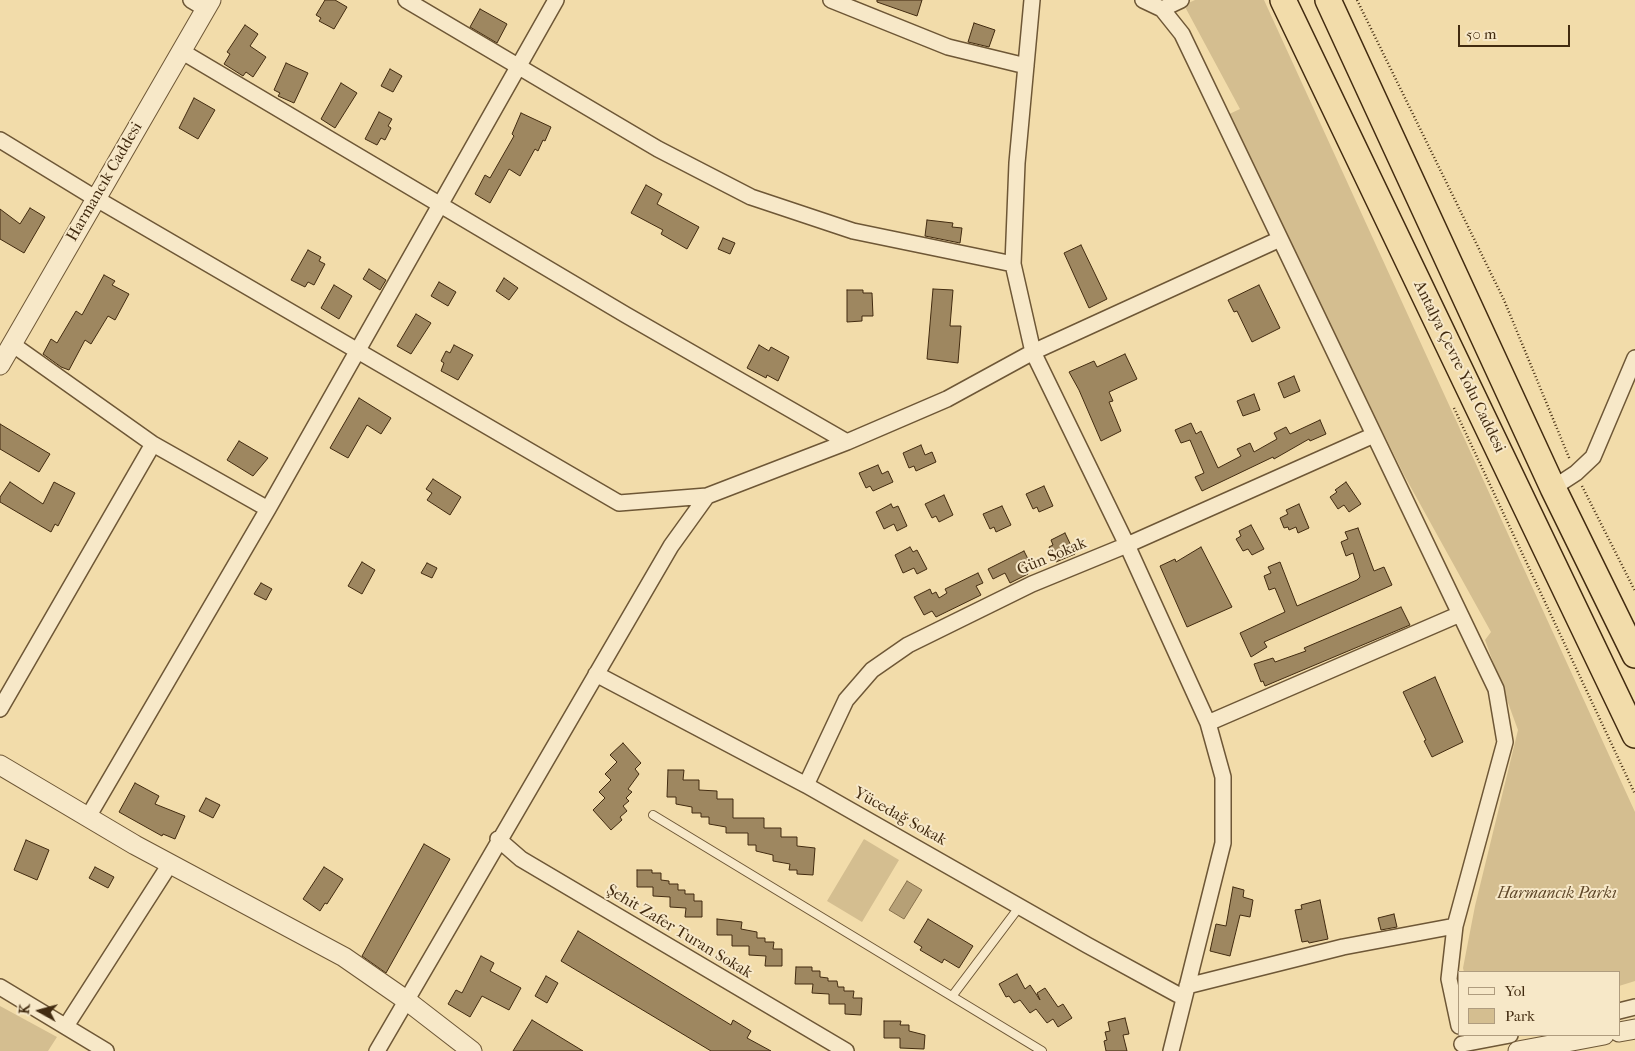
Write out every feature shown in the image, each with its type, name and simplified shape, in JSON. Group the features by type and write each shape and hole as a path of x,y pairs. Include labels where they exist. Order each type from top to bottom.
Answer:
{"highway":[{"name":"Antalya Çevre Yolu Caddesi","path":"1283,0 1635,735"},
{"name":"Antalya Çevre Yolu Caddesi","path":"1328,0 1554,488 1635,655"}],"street":[{"path":"406,0 658,149 751,197 852,231 1013,264"},
{"path":"88,817 268,509 556,0"},
{"path":"831,0 948,47 1026,66"},
{"path":"1032,0 1017,163 1013,264 1033,352 1127,545 1208,723 1223,777 1223,843 1171,1051"},
{"path":"1143,0 1162,9 1182,34 1496,689 1504,742 1455,926 1449,979 1458,1021"},
{"path":"1162,9 1181,0"},
{"name":"Harmancık Caddesi","path":"0,365 181,51 203,3"},
{"path":"181,51 626,315 847,442"},
{"path":"0,140 95,198 619,503 707,496 847,442 947,399 1033,352 1280,239"},
{"path":"12,344 153,444 268,509"},
{"path":"1554,488 1576,473 1592,457 1635,358"},
{"name":"Gün Sokak","path":"806,784 846,700 872,670 908,645 1032,584 1127,545 1374,435"},
{"path":"0,709 153,444"},
{"path":"377,1051 498,839 671,546 707,496"},
{"path":"1208,723 1460,614"},
{"name":"Yücedağ Sokak","path":"596,674 806,784 1020,906 1186,992"},
{"path":"0,765 170,864 344,957 406,1000 472,1051"},
{"name":"Şehit Zafer Turan Sokak","path":"498,839 521,859 846,1051"},
{"path":"66,1026 170,864"},
{"path":"1186,992 1343,947 1455,926"},
{"path":"1,990 66,1026 106,1051"},
{"path":"1620,1011 1635,1007"},
{"path":"1620,1032 1635,1029"},
{"path":"1463,1043 1504,1036"},
{"path":"1518,1051 1599,1036"}],"lane":[{"path":"653,815 953,995 1042,1051"},
{"path":"953,995 1020,906"}],"path":[{"path":"1357,0 1504,300 1576,473 1635,592"}],"green space":[{"name":"Harmancık Parkı","path":"1195,0 1264,0 1635,812 1635,981 1620,986 1620,971 1464,971 1475,906 1518,730 1485,640 1491,632 1404,475 1295,253 1225,116 1240,109 1184,5"},
{"path":"864,839 899,860 862,922 827,901"},
{"path":"0,1006 57,1037 48,1051 0,1051"}],"shaded area":[{"path":"907,881 922,890 904,919 889,910"}],"building":[{"path":"325,0 335,0 347,7 334,29 319,21 321,18 316,15"},
{"path":"877,0 922,0 917,16 877,2"},
{"path":"480,9 507,24 497,43 470,27"},
{"path":"974,23 995,30 989,47 968,42"},
{"path":"245,25 258,34 250,46 266,57 253,77 246,72 243,76 224,64 230,54 227,52"},
{"path":"286,63 308,73 294,103 278,96 280,93 274,90"},
{"path":"390,69 402,76 393,92 381,86"},
{"path":"341,83 357,93 335,128 321,119"},
{"path":"194,98 215,110 198,139 179,128"},
{"path":"379,112 392,119 388,126 391,128 385,140 381,138 377,145 365,139"},
{"path":"521,113 551,127 545,141 543,140 538,151 535,149 520,176 509,169 490,203 475,194 485,175 490,178 514,136 512,134"},
{"path":"646,185 662,194 657,204 699,227 687,249 661,234 663,230 631,213"},
{"path":"30,208 45,217 24,253 0,239 0,209 20,224"},
{"path":"927,220 953,223 952,227 962,228 960,243 925,236"},
{"path":"723,238 735,243 730,254 718,249"},
{"path":"1081,245 1107,299 1089,308 1064,253"},
{"path":"308,250 321,257 319,261 325,264 314,285 308,282 305,287 291,280"},
{"path":"369,269 386,280 380,290 363,279"},
{"path":"104,275 115,281 112,285 129,294 115,320 108,316 91,344 85,340 69,370 61,367 43,354 51,339 57,343 76,311 82,315"},
{"path":"504,278 518,288 509,300 496,291"},
{"path":"439,282 456,292 448,306 431,296"},
{"path":"334,285 352,296 339,319 321,308"},
{"path":"1259,285 1280,328 1252,342 1237,311 1234,312 1228,300"},
{"path":"933,289 953,290 950,326 961,326 958,363 927,359"},
{"path":"847,290 863,290 863,293 872,293 873,316 862,316 862,321 847,322"},
{"path":"416,314 431,323 411,354 397,346"},
{"path":"454,345 473,355 458,380 441,371 444,363 441,361 446,351 450,353"},
{"path":"759,345 769,351 771,347 789,357 778,381 767,375 766,378 747,368"},
{"path":"1125,354 1137,379 1109,392 1113,401 1109,402 1121,431 1101,441 1069,372 1094,361 1097,367"},
{"path":"1294,376 1300,391 1284,398 1278,383"},
{"path":"1254,394 1260,410 1243,416 1237,401"},
{"path":"359,398 391,418 381,434 367,425 348,458 330,448"},
{"path":"1320,420 1326,434 1310,441 1309,439 1274,459 1273,457 1202,491 1195,477 1204,473 1190,440 1181,443 1175,430 1191,423 1196,434 1201,431 1218,468 1241,456 1237,449 1250,443 1254,452 1277,439 1274,433 1286,427 1290,434"},
{"path":"0,424 50,454 39,472 0,449"},
{"path":"239,441 268,458 253,476 227,460"},
{"path":"921,445 925,455 932,452 936,462 916,471 914,466 909,468 903,453"},
{"path":"878,465 882,474 888,471 893,482 873,491 870,486 866,488 859,473"},
{"path":"433,479 461,497 450,515 427,500 432,493 426,489"},
{"path":"10,482 43,504 54,482 75,493 58,526 55,524 51,532 0,502 0,497"},
{"path":"1346,482 1361,504 1349,512 1344,505 1338,509 1330,497 1337,492 1335,490"},
{"path":"1044,486 1053,506 1039,512 1037,507 1033,509 1026,494"},
{"path":"944,495 953,515 939,522 936,516 932,518 925,504"},
{"path":"891,504 893,508 898,506 907,526 897,531 894,524 884,529 876,512"},
{"path":"1299,504 1309,528 1298,533 1296,527 1289,530 1288,527 1284,528 1280,518 1288,514 1286,510"},
{"path":"1002,506 1011,525 996,532 994,527 990,529 983,514"},
{"path":"1251,525 1264,549 1252,555 1248,549 1243,551 1236,539 1241,536 1239,531"},
{"path":"1358,528 1374,571 1384,567 1392,585 1264,642 1267,647 1251,657 1240,633 1285,612 1275,588 1269,590 1264,576 1271,573 1268,567 1280,562 1297,606 1357,580 1360,577 1353,553 1346,556 1341,542 1348,539 1345,532"},
{"path":"1065,533 1075,554 1056,562 1049,547 1053,545 1051,540"},
{"path":"910,547 913,552 917,550 927,569 917,574 914,568 903,573 895,555"},
{"path":"1201,547 1232,607 1187,627 1160,566 1175,559 1176,562"},
{"path":"1024,551 1029,561 1023,565 1028,574 1010,583 1005,573 993,579 988,569"},
{"path":"362,562 375,570 362,594 348,586"},
{"path":"427,563 437,568 432,578 421,573"},
{"path":"978,573 983,583 976,586 981,595 936,617 932,611 924,615 914,597 930,589 932,594 936,592 939,598 947,593 945,589"},
{"path":"261,583 272,589 266,600 254,594"},
{"path":"1401,607 1410,625 1265,686 1263,681 1261,682 1254,664 1273,658 1275,662 1306,651 1304,648"},
{"path":"1435,677 1463,742 1432,757 1403,692"},
{"path":"623,743 641,763 635,769 639,774 628,789 632,792 626,798 629,801 623,806 627,811 620,817 622,820 611,830 593,810 605,798 599,792 611,780 605,774 617,762 610,755"},
{"path":"668,770 684,770 683,780 699,780 699,790 717,791 717,799 733,799 733,818 764,818 764,828 781,828 781,837 797,837 797,846 815,848 813,875 797,874 797,870 789,870 790,864 773,861 773,855 756,851 756,845 748,845 748,833 726,833 726,827 709,824 709,817 701,817 701,813 692,813 692,807 676,804 676,797 667,797"},
{"path":"135,783 159,796 155,804 185,816 175,839 163,834 162,836 119,812"},
{"path":"206,798 220,805 213,818 199,811"},
{"path":"26,840 49,850 37,880 14,870"},
{"path":"424,844 450,859 386,973 362,956"},
{"path":"95,867 114,877 108,888 89,878"},
{"path":"324,867 343,879 327,904 325,903 320,911 303,899"},
{"path":"637,870 652,870 652,873 661,873 661,880 669,881 669,884 678,884 678,890 685,890 685,894 694,894 694,901 702,901 702,917 685,917 686,908 670,907 670,897 653,896 653,887 637,887"},
{"path":"1233,887 1244,890 1243,897 1253,900 1250,917 1240,915 1230,956 1210,951 1216,924 1226,926"},
{"path":"1320,900 1328,939 1309,943 1308,941 1302,942 1295,910 1302,909 1301,905"},
{"path":"1394,914 1397,927 1381,930 1378,918"},
{"path":"717,919 742,922 741,929 757,932 757,938 765,938 765,942 774,942 773,949 782,949 782,966 765,966 766,956 749,955 749,946 732,946 732,935 717,935"},
{"path":"928,919 973,946 959,968 944,959 942,963 920,950 922,947 914,942"},
{"path":"578,931 731,1025 733,1020 751,1031 747,1038 771,1051 711,1051 561,961"},
{"path":"481,956 494,963 490,971 521,988 509,1010 482,996 470,1017 448,1004 456,990 462,993"},
{"path":"796,967 812,967 812,971 820,971 820,977 828,978 828,981 837,981 838,987 844,987 844,991 854,991 853,998 862,998 861,1015 845,1014 845,1004 829,1004 829,994 812,993 813,984 795,984"},
{"path":"1017,974 1025,989 1030,985 1040,1000 1037,993 1045,988 1058,1007 1063,1004 1072,1018 1058,1027 1053,1019 1047,1023 1036,1009 1030,1013 1020,1000 1014,1003 1009,996 1006,997 999,984"},
{"path":"546,976 558,983 547,1003 535,996"},
{"path":"1125,1018 1129,1034 1123,1035 1127,1051 1106,1051 1104,1041 1107,1040 1105,1032 1110,1031 1108,1022"},
{"path":"532,1020 583,1051 513,1051"},
{"path":"884,1021 901,1021 900,1025 909,1025 909,1031 925,1035 924,1049 900,1048 900,1038 884,1038"}]}
